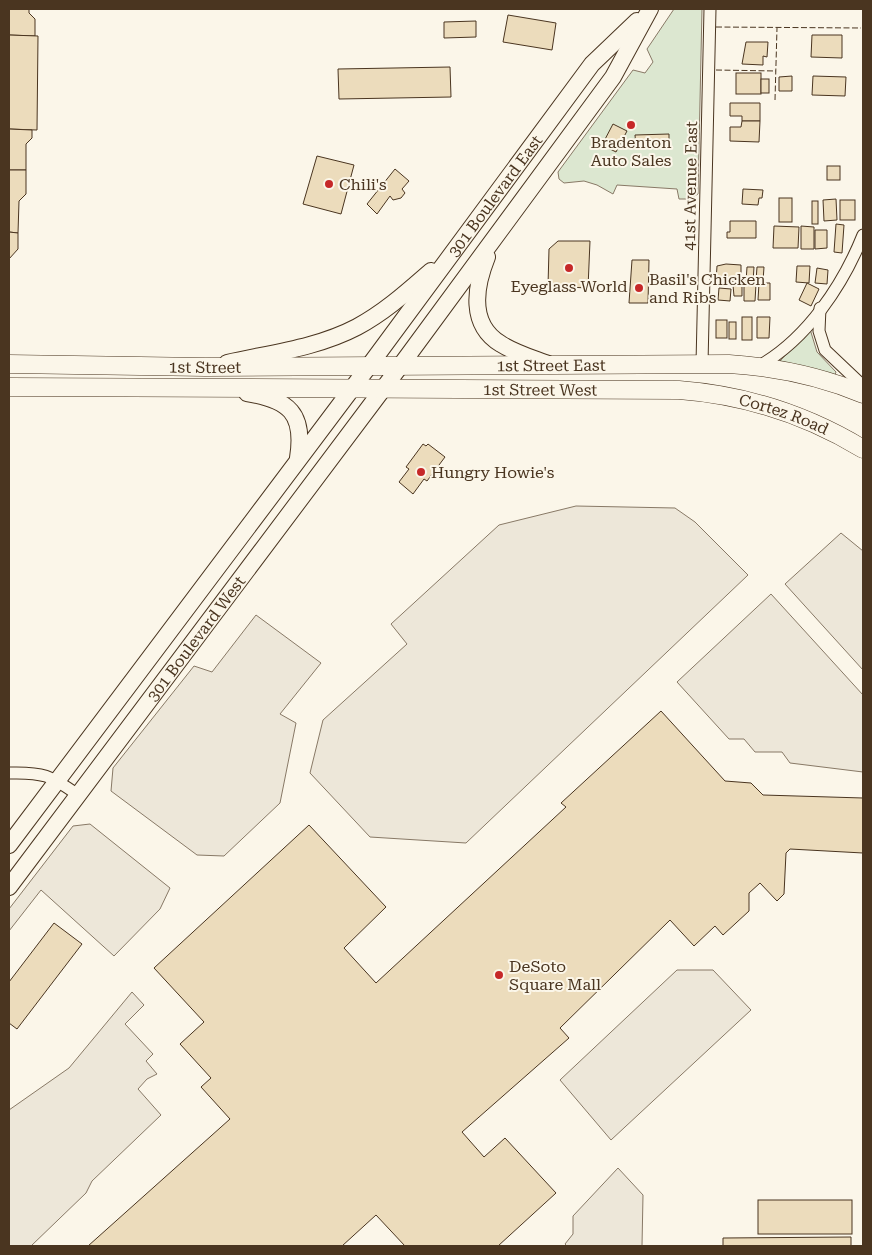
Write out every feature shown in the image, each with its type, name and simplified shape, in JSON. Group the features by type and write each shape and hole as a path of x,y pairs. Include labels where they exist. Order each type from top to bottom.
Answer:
{"main road":[{"name":"301 Boulevard East","path":"382,389 613,77 649,10"},
{"name":"301 Boulevard East","path":"353,388 592,64 649,10"},
{"path":"498,233 479,279 477,296 479,316 489,334 500,344 548,364"},
{"path":"205,367 307,346 357,327 388,307 452,253"},
{"name":"1st Street","path":"9,364 205,367 401,365"},
{"name":"1st Street East","path":"401,365 702,364"},
{"path":"702,364 759,366 804,374 863,394"},
{"path":"211,386 267,396 285,405 294,414 300,427 301,440 298,458"},
{"name":"1st Street","path":"9,387 211,386 382,389"},
{"name":"301 Boulevard West","path":"9,845 298,458 353,388"},
{"name":"1st Street West","path":"382,389 636,389 700,392"},
{"name":"301 Boulevard West","path":"9,887 382,389"},
{"name":"Cortez Road","path":"700,392 742,399 790,413 830,430 863,449"}],"street":[{"name":"41st Avenue East","path":"702,364 710,9"},
{"path":"759,366 777,355 820,308 851,265 863,235"},
{"path":"820,308 819,331 825,350 863,386"},
{"path":"9,774 40,773 56,780 78,795"}],"green space":[{"path":"674,9 702,9 698,194 689,199 679,199 677,189 617,185 613,194 597,185 584,181 564,183 559,179 558,172 633,70 645,73 653,62 647,49"},
{"path":"810,329 817,352 836,372 835,375 780,361"}],"shaded area":[{"path":"576,506 675,508 695,522 748,575 466,843 370,837 310,773 323,720 407,644 391,624 499,525"},
{"path":"841,533 863,551 863,670 785,584"},
{"path":"771,594 863,695 863,772 790,763 782,752 755,752 744,739 729,739 677,682"},
{"path":"256,615 321,663 280,714 296,723 280,803 224,856 197,855 111,791 113,768 194,666 212,672"},
{"path":"90,824 170,888 160,909 114,956 41,890 9,931 9,909 73,826"},
{"path":"677,970 713,970 751,1010 611,1140 560,1080"},
{"path":"132,992 144,1005 125,1024 153,1054 146,1061 157,1074 147,1079 138,1089 161,1115 92,1181 86,1193 31,1246 9,1246 9,1110 69,1068"},
{"path":"618,1168 643,1195 642,1246 567,1246 565,1244 573,1234 573,1216"}],"building":[{"path":"9,9 29,9 29,13 35,19 35,36 9,35"},
{"path":"508,15 556,23 552,50 503,42"},
{"path":"476,21 476,37 444,38 444,22"},
{"path":"9,35 38,36 37,130 9,129"},
{"path":"812,35 842,35 842,58 811,57"},
{"path":"746,42 768,42 767,57 763,56 763,65 742,64"},
{"path":"450,67 451,97 339,99 338,69"},
{"path":"736,73 761,73 761,94 736,94"},
{"path":"792,76 792,91 779,91 779,77"},
{"path":"813,76 846,77 845,96 812,95"},
{"path":"761,79 769,79 769,93 761,93"},
{"path":"730,103 760,103 760,121 742,121 742,116 730,116"},
{"path":"742,121 760,121 759,142 730,141 730,127 741,127"},
{"path":"613,124 627,131 616,152 602,145"},
{"path":"9,129 32,130 32,138 26,144 26,170 9,170"},
{"path":"669,134 669,144 665,144 665,147 636,148 635,135"},
{"name":"Chili's","path":"317,156 354,165 341,214 303,204"},
{"path":"827,166 840,166 840,180 827,180"},
{"path":"395,169 409,181 402,189 405,193 401,198 393,200 390,196 377,214 367,204"},
{"path":"9,170 26,170 26,194 19,201 18,233 9,232"},
{"path":"743,189 763,190 762,198 759,198 758,205 742,204"},
{"path":"779,198 792,198 792,222 779,222"},
{"path":"836,199 837,220 824,221 823,200"},
{"path":"840,200 855,200 855,220 840,220"},
{"path":"812,201 818,201 818,224 812,224"},
{"path":"730,221 756,221 756,238 727,238 727,232 730,232"},
{"path":"836,224 844,225 842,253 834,252"},
{"path":"774,226 799,227 798,248 773,248"},
{"path":"801,226 814,227 814,249 801,249"},
{"path":"815,230 827,230 827,248 815,249"},
{"path":"9,232 18,233 18,249 9,259"},
{"name":"Eyeglass World","path":"558,241 590,241 588,288 548,286 549,249"},
{"path":"632,260 649,260 648,303 629,303"},
{"path":"726,264 741,265 741,282 716,281 717,266"},
{"path":"797,266 810,266 809,283 796,282"},
{"path":"747,267 754,267 753,282 746,282"},
{"path":"757,267 764,267 763,281 756,281"},
{"path":"817,268 828,270 827,284 815,283"},
{"path":"759,283 770,283 770,300 758,300"},
{"path":"807,283 819,289 811,306 799,300"},
{"path":"742,284 742,296 734,296 733,285"},
{"path":"744,284 756,284 755,301 744,301"},
{"path":"719,288 731,289 730,301 718,300"},
{"path":"742,317 752,317 752,340 742,340"},
{"path":"757,317 770,317 769,338 757,338"},
{"path":"716,320 727,320 727,338 716,338"},
{"path":"729,322 736,322 736,339 729,339"},
{"path":"423,444 426,446 428,444 445,457 427,481 424,479 413,494 399,482 409,469 406,467"},
{"name":"DeSoto Square Mall","path":"661,711 725,781 751,783 763,795 863,798 863,853 790,849 786,853 784,894 777,901 760,883 749,893 749,911 723,935 715,926 694,946 670,920 560,1028 569,1038 462,1132 484,1157 505,1138 556,1193 498,1246 405,1246 376,1215 342,1246 88,1246 230,1119 201,1087 211,1078 180,1044 204,1022 154,968 309,825 386,907 344,948 376,983 566,807 561,803"},
{"path":"54,923 82,944 17,1029 9,1023 9,982"},
{"path":"758,1200 852,1200 852,1234 758,1234"},
{"path":"851,1237 851,1246 723,1246 723,1238"}],"fence":[{"path":"716,27 861,28"},
{"path":"775,100 777,28"},
{"path":"716,70 776,71"}],"place":[{"name":"Bradenton Auto Sales","path":"631,125"},
{"name":"Chili's","path":"329,184"},
{"name":"Eyeglass World","path":"569,268"},
{"name":"Basil's Chicken and Ribs","path":"639,288"},
{"name":"Hungry Howie's","path":"421,472"},
{"name":"DeSoto Square Mall","path":"499,975"}]}
